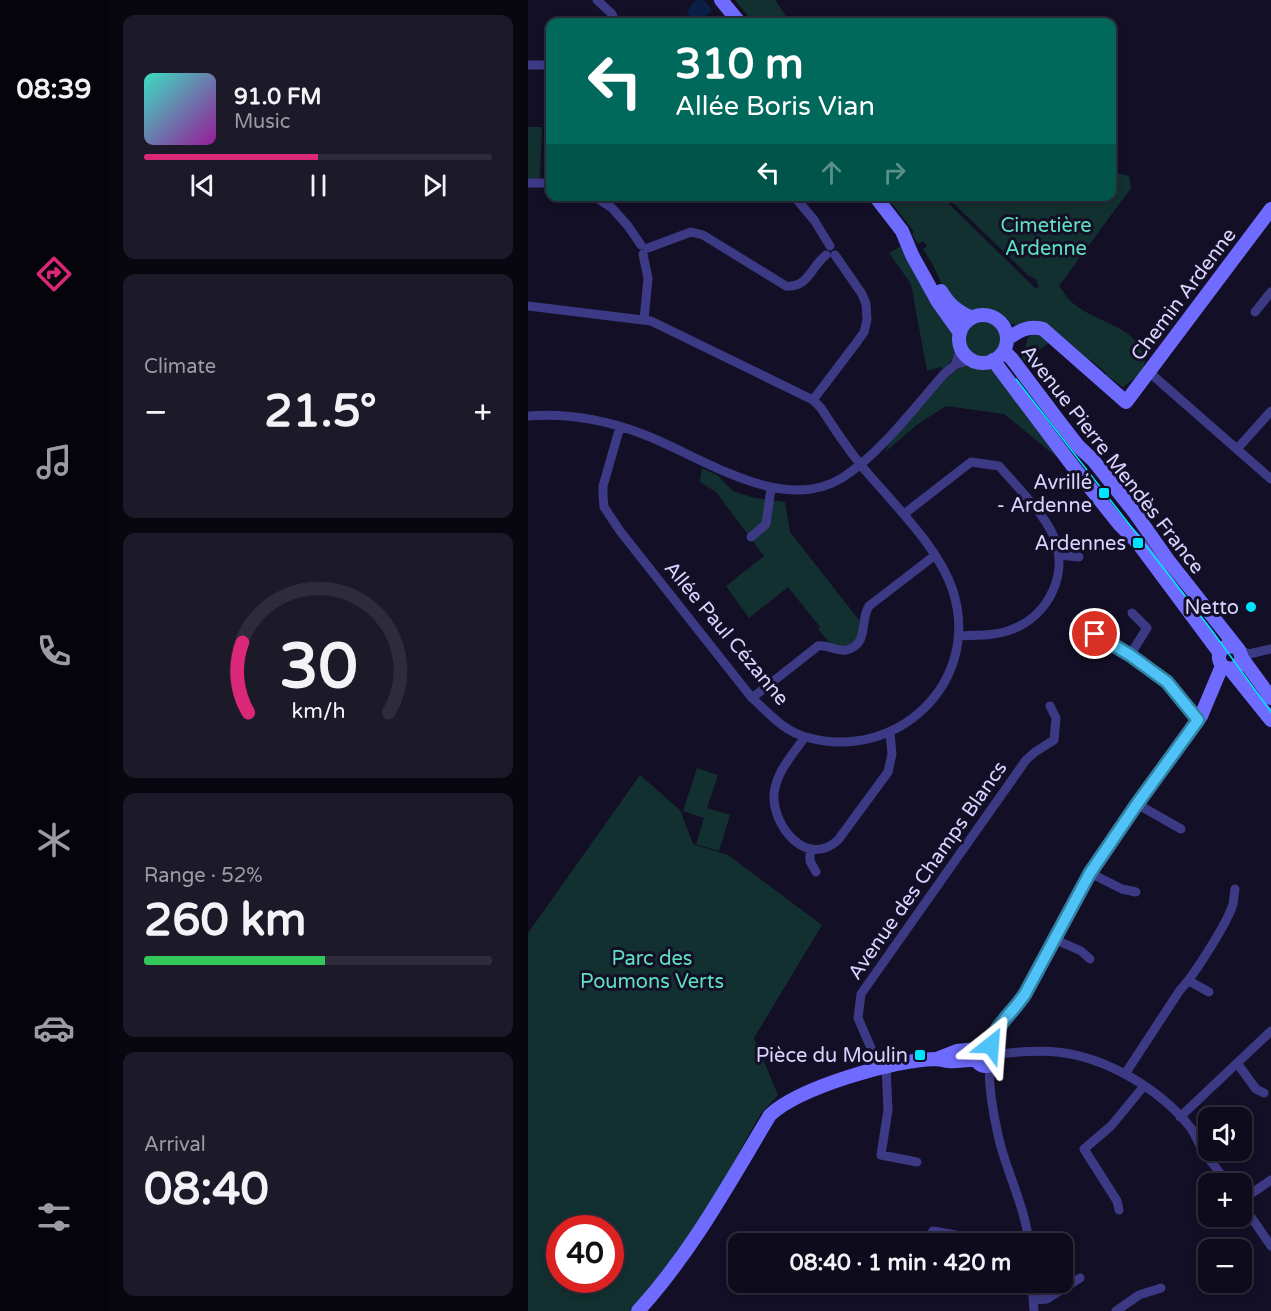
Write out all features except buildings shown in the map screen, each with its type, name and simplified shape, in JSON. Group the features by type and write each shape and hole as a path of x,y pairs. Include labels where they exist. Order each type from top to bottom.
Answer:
{"main road":[{"path":"721,0 736,18"},
{"path":"879,201 927,264 947,302 957,311 972,318 988,316 1002,325 1022,330"},
{"name":"Chemin Ardenne","path":"1022,330 1035,327 1047,332 1126,402 1271,209"},
{"path":"902,231 938,303 960,333 962,348 971,359 980,362 993,360 1022,330"},
{"path":"960,333 964,325 972,318"},
{"path":"1002,325 1005,345"},
{"name":"Avenue Pierre Mendès France","path":"1005,345 1012,358 1079,447 1094,460 1128,504 1271,698"},
{"name":"Avenue Pierre Mendès France","path":"993,360 1112,515 1138,543 1224,662 1271,720"},
{"path":"638,1311 660,1287 708,1219 770,1115 781,1105 882,1067 937,1059 957,1050 986,1054 995,1030 1025,994 1090,873 1198,720 1224,662 1226,646 1239,652 1237,667 1224,662"}],"street":[{"path":"597,0 614,18"},
{"path":"528,65 546,65"},
{"path":"528,183 546,183"},
{"path":"602,201 612,208 628,226 644,249 648,278 644,320"},
{"path":"528,306 651,321 672,329 726,359 813,400 864,332 867,320 866,304 862,294 830,252 814,220 799,201"},
{"path":"644,249 691,231 703,235 786,286 800,285 830,252"},
{"path":"1255,312 1271,292"},
{"path":"528,416 580,418 620,427 655,439 752,483 771,488 811,489 839,479 873,453 955,365 962,348"},
{"path":"955,365 971,359"},
{"path":"1149,372 1271,479"},
{"name":"Allée Paul Cézanne","path":"620,427 603,486 604,507 620,531 752,698 773,719 805,737 822,741 850,742 890,733 915,717 928,705 942,687 950,669 958,636 953,592 946,575 904,514 860,464 813,400"},
{"path":"1237,449 1271,411"},
{"path":"904,514 971,462 999,466 1030,502 1053,534 1059,555 1058,575 1053,593 1035,617 1012,630 958,636"},
{"path":"751,537 766,524 771,488"},
{"path":"1059,555 1079,557"},
{"path":"752,698 818,646 824,645 843,650 855,646 864,632 865,612 869,606 934,556"},
{"path":"1130,655 1147,628 1132,613"},
{"path":"1095,634 1130,655 1167,682 1198,720"},
{"path":"1239,652 1249,654 1271,649"},
{"name":"Avenue des Champs Blancs","path":"916,1162 881,1155 888,1110 882,1067 874,1055 858,1018 861,994 1026,760 1054,740 1056,718 1050,706"},
{"path":"805,737 781,771 774,792 779,819 796,843 810,850 824,849 832,846 838,840 888,772 892,754 890,733"},
{"path":"1137,804 1181,829"},
{"path":"810,850 810,861 816,872"},
{"path":"1090,873 1126,890 1136,892"},
{"path":"1125,1074 1180,990 1189,981 1227,917 1233,904 1235,889"},
{"path":"1054,939 1080,951 1090,959"},
{"path":"1189,981 1209,992"},
{"path":"1180,1118 1271,1031"},
{"path":"1028,1233 998,1136 986,1054 1058,1052 1094,1060 1125,1074 1144,1086 1190,1127 1204,1153 1219,1173"},
{"path":"1237,1063 1256,1089 1264,1093"},
{"path":"1119,1210 1117,1201 1084,1149 1111,1126 1144,1086"},
{"path":"1252,1194 1271,1180"},
{"path":"1252,1217 1271,1246"},
{"path":"1034,1300 1047,1299 1080,1278"},
{"path":"1116,1311 1139,1295 1161,1288"},
{"path":"1033,1293 1034,1311"}],"green space":[{"path":"735,0 775,0 787,18 750,18"},
{"path":"528,127 542,127 540,178 528,179"},
{"name":"Cimetière Ardenne","path":"1116,173 1129,176 1131,188 1059,286 1072,302 1084,311 1117,327 1135,341 1145,362 1141,373 1123,387 1091,360 1087,362 1052,331 1011,324 994,311 961,309 945,291 923,249 927,246 923,241 918,244 912,234 914,232 890,201 946,201 1035,288 1039,287 1036,279 1028,275 951,201 1116,201"},
{"path":"901,246 930,302 938,309 954,332 955,354 944,370 940,367 927,371 911,284 889,253"},
{"path":"984,319 991,320 997,325 1002,331 1002,345 997,351 991,356 984,357 977,356 971,351 966,345 965,338 966,331 971,325 977,320"},
{"path":"1032,334 1041,336 1049,343 1024,361 1020,355 1025,350 1027,339"},
{"path":"969,364 976,368 994,369 1061,455 1057,457 1004,414 946,406 918,424 884,453 899,430 934,389 958,369"},
{"path":"702,468 717,475 733,491 754,498 785,502 790,532 859,620 859,632 853,642 849,645 837,646 829,642 788,587 749,618 726,586 764,556 716,492 700,482"},
{"path":"697,768 718,775 707,808 730,815 719,851 696,844 704,818 683,811"},
{"name":"Parc des Poumons Verts","path":"640,775 680,810 693,844 728,855 822,925 754,1038 778,1095 760,1115 693,1234 633,1311 528,1311 528,933"}],"water":[{"path":"696,0 704,0 712,10 704,18 690,18 687,11"}],"tram line":[{"path":"1016,379 1210,628 1271,712"}],"place":[{"name":"Avrillé - Ardenne","path":"1104,493"},
{"name":"Ardennes","path":"1138,543"},
{"name":"Netto","path":"1251,607"},
{"name":"Pièce du Moulin","path":"920,1055"}],"route":[{"path":"991,1045 989,1044 995,1030 1025,994 1090,873 1198,720 1167,682 1130,655 1095,634"}]}
